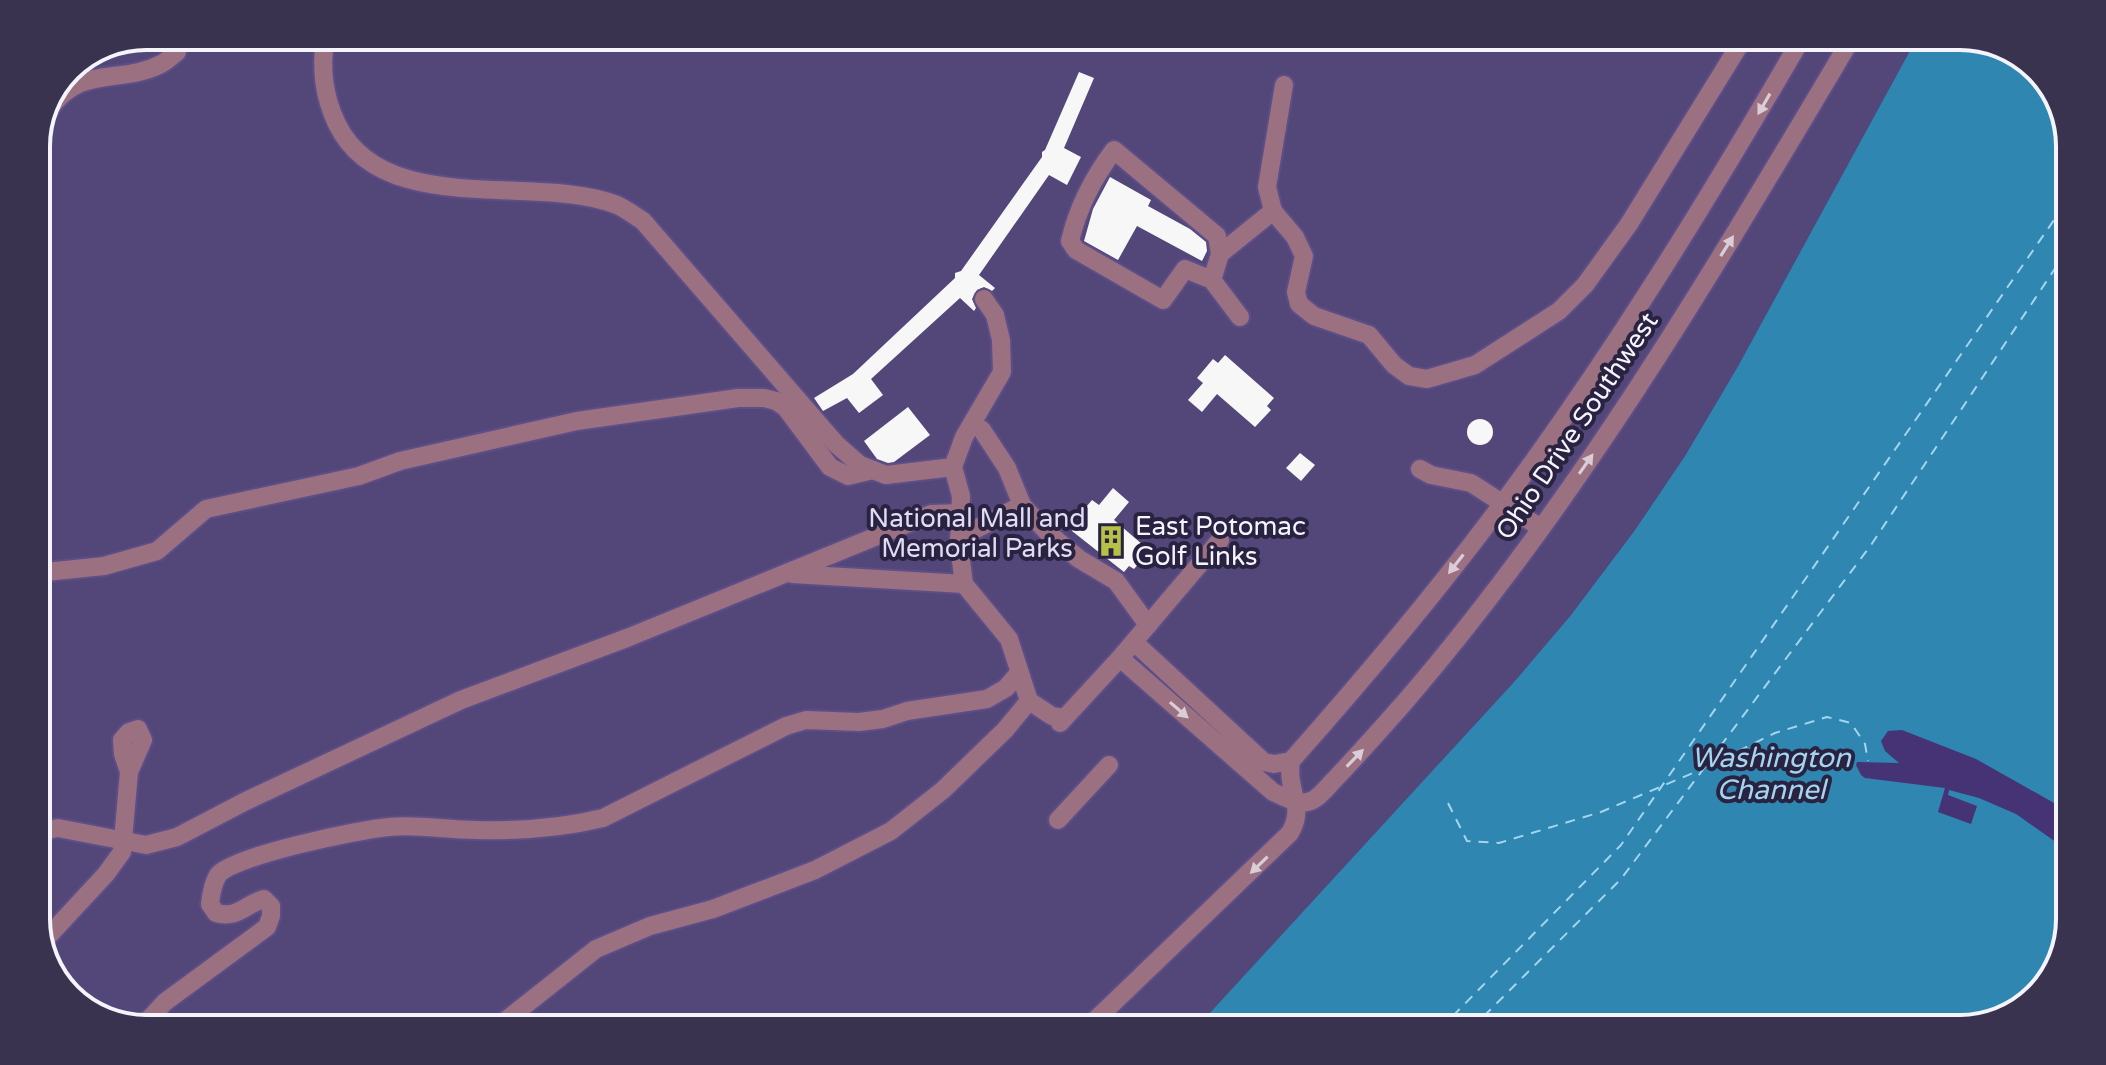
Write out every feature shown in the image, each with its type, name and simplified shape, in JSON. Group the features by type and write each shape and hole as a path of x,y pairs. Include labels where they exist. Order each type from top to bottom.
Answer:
{"street":[{"path":"323,50 321,68 328,105 343,137 367,162 398,178 552,193 618,205 643,221 836,444 860,465 886,475 953,467"},
{"path":"1284,85 1267,187 1273,211 1295,237 1304,256 1296,292 1299,304 1314,316 1369,335 1394,365 1409,376 1427,379 1475,365 1559,311 1585,285 1629,224 1736,50"},
{"name":"Ohio Drive Southwest","path":"1291,761 1379,661 1503,502 1617,338 1695,217 1795,50"},
{"name":"Ohio Drive Southwest","path":"1295,801 1314,799 1368,745 1429,674 1541,528 1620,416 1732,239 1845,50"},
{"path":"69,90 99,76 136,72 160,64 177,52"},
{"path":"1212,280 1220,254 1217,236 1114,150 1097,173 1076,217 1070,241 1076,250 1163,300 1185,269 1212,280 1240,317"},
{"path":"1220,254 1273,211"},
{"path":"984,299 995,315 1001,340 1002,372 964,437 953,467 961,496 959,538 964,584 1009,639 1029,701 1062,721 1220,540"},
{"path":"50,572 104,566 157,551 206,509 359,476 400,461 577,421 738,398 764,398 786,408 830,467 839,472 848,476 873,470"},
{"path":"973,424 982,430 1007,468 1022,505 1048,533 1079,559 1116,581 1148,625"},
{"path":"1420,469 1431,475 1471,483 1541,528"},
{"path":"959,538 1022,505"},
{"path":"50,829 58,828 146,845 177,837 246,801 461,700 527,677 931,514 961,513"},
{"path":"789,573 964,584"},
{"path":"1101,1015 1280,844 1296,823 1295,801 1288,778 1291,761 1264,762 1134,642"},
{"path":"1120,658 1273,792 1295,801"},
{"path":"153,1015 165,1002 267,927 271,906 264,899 253,902 243,912 227,916 216,913 210,904 219,874 230,865 270,852 388,827 474,830 582,823 603,818 786,726 806,720 859,722 883,719 907,711 987,699 1006,688 1019,673"},
{"path":"513,1015 596,949 650,926 713,909 815,870 891,831 943,790 1005,730 1029,701"},
{"path":"1058,820 1109,765"},
{"path":"51,933 106,874 122,852 129,772"}],"green space":[{"name":"National Mall and Memorial Parks","path":"146,50 1910,50 1737,368 1685,456 1635,530 1571,615 1514,682 1208,1015 146,1015 122,1012 104,1005 83,991 66,972 55,950 50,925 50,140 60,104 70,88 98,63 115,55"}],"water":[{"name":"Washington Channel","path":"1910,50 1960,50 1991,55 2013,66 2032,83 2051,115 2056,140 2056,918 2051,950 2032,982 2013,999 1996,1008 1960,1015 1208,1015 1514,682 1571,615 1635,530 1685,456 1737,368"}],"pier":[{"path":"1902,730 1976,759 2056,804 2056,842 2016,814 1979,798 1949,790 1948,795 1977,806 1971,824 1938,812 1945,788 1865,778 1857,762 1899,763 1885,751 1881,741 1888,731"}],"building":[{"path":"1079,72 1094,78 1064,148 1081,157 1067,185 1049,175 979,275 995,288 992,291 984,287 977,290 972,299 976,308 974,311 960,298 871,379 883,395 859,413 847,398 823,411 814,398 853,374 955,278 955,273 961,271 1042,157"},
{"path":"1110,177 1151,200 1148,206 1190,229 1206,242 1207,251 1202,261 1137,226 1118,260 1084,241 1093,209"},
{"path":"1225,355 1274,398 1267,406 1271,410 1255,427 1217,394 1202,412 1188,400 1203,383 1197,378 1213,359 1218,363"},
{"path":"908,407 930,435 894,462 877,459 864,441"},
{"path":"1480,419 1489,423 1493,432 1489,441 1480,445 1471,441 1467,432 1471,423"},
{"path":"1300,453 1315,465 1301,481 1286,468"},
{"name":"East Potomac Golf Links","path":"1113,488 1129,502 1114,520 1150,551 1134,569 1129,566 1124,572 1072,531 1080,522 1076,519 1092,500 1099,505"}],"ferry route":[{"path":"1454,1015 1621,845 2056,217"},
{"path":"1485,1015 1621,879 1871,545 2056,267"},
{"path":"1706,767 1775,733 1827,717 1851,723 1865,744 1868,761"},
{"path":"1448,803 1467,841 1499,843 1601,812 1700,770"}],"place":[{"name":"East Potomac Golf Links","path":"1111,541"}]}
